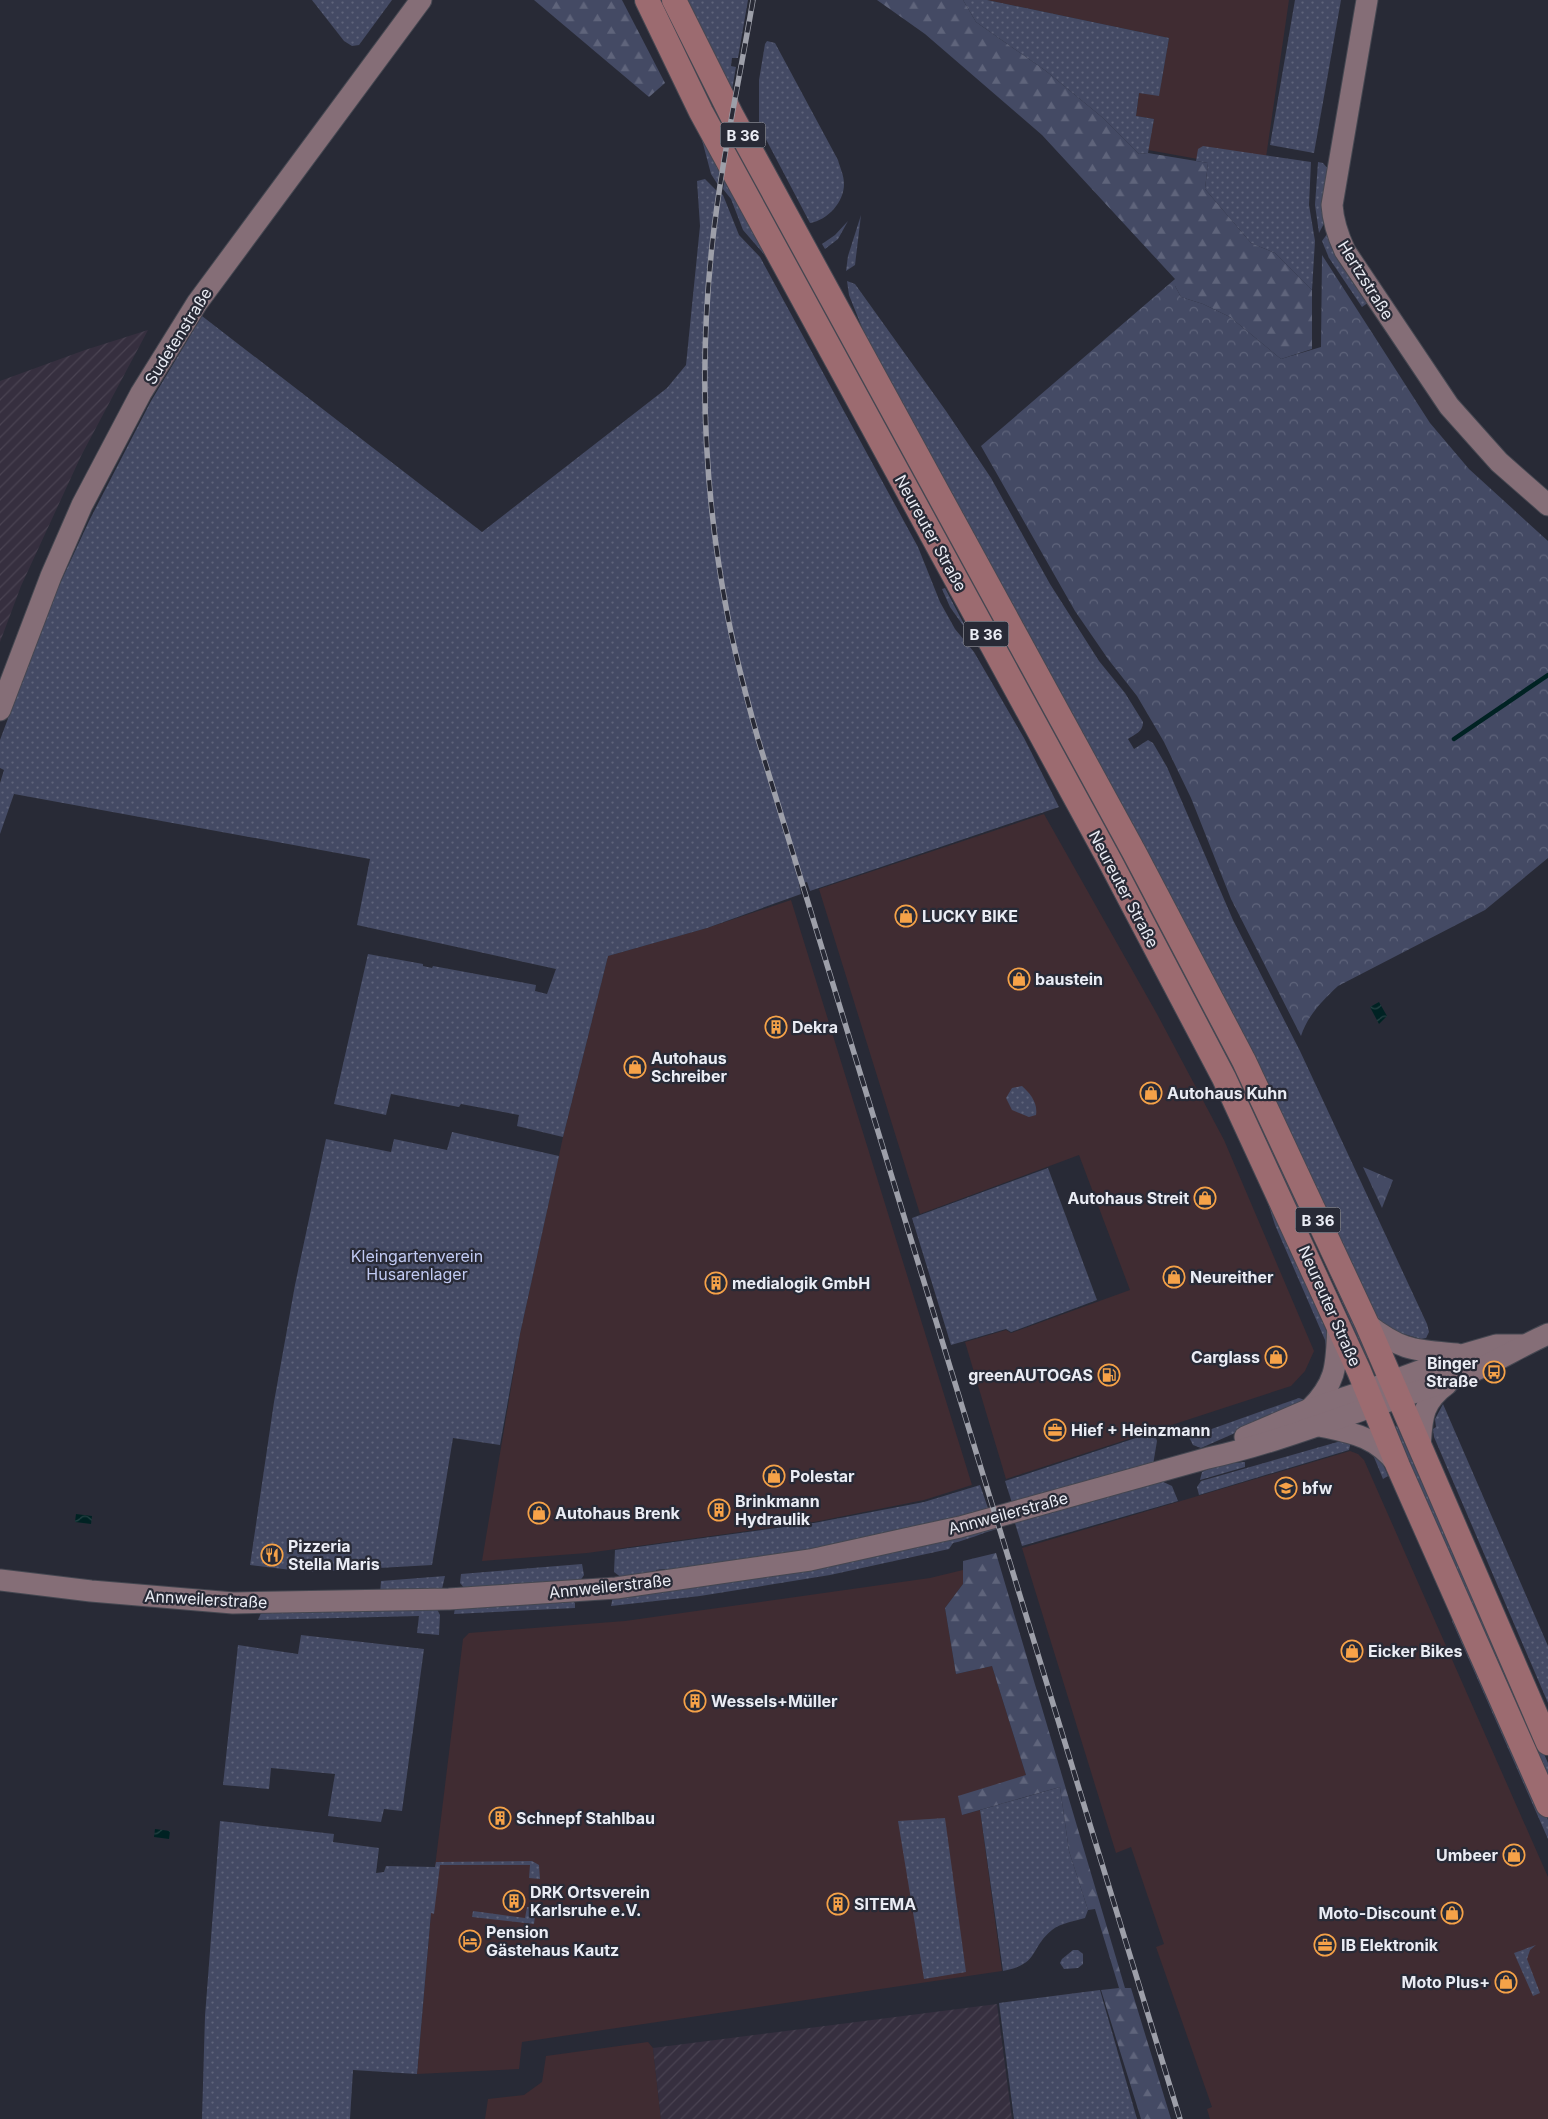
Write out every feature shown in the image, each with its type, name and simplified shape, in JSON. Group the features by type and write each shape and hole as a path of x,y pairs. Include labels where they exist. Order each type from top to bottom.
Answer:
{"main road":[{"name":"Neureuter Straße","path":"647,0 701,112 1111,863 1224,1078 1338,1323 1398,1466 1548,1805"},
{"name":"Neureuter Straße","path":"674,0 737,125 1134,852 1226,1027 1270,1115 1367,1324 1548,1743"}],"street":[{"name":"Sudetenstraße","path":"0,710 51,576 82,504 142,393 197,303 421,0"},
{"name":"Hertzstraße","path":"1367,0 1332,204 1338,236 1345,251 1450,406 1499,462 1548,505"},
{"path":"1338,1323 1335,1372 1315,1418 1364,1436 1389,1454 1398,1466"},
{"path":"1367,1324 1387,1338 1409,1349 1465,1354"},
{"path":"1395,1390 1453,1379 1501,1359 1523,1344 1548,1334"},
{"path":"1395,1390 1465,1354 1496,1345 1523,1344"},
{"path":"1420,1448 1422,1418 1428,1402 1453,1379"},
{"name":"Annweilerstraße","path":"0,1580 91,1592 233,1603 430,1600 602,1589 659,1583 820,1558 960,1527 1208,1458 1242,1451 1315,1418 1395,1390"}],"shaded area":[{"path":"987,0 1289,0 1264,171 1148,150 1154,119 1136,116 1139,93 1159,95 1169,38"},
{"path":"148,330 81,456 21,586 0,642 0,381 85,350"},
{"path":"1044,814 1157,1014 1224,1140 1314,1351 1305,1371 1291,1386 1006,1479 965,1342 1006,1330 1011,1333 1130,1290 1079,1155 920,1214 819,889"},
{"path":"791,900 972,1485 924,1500 814,1522 587,1553 482,1561 520,1334 563,1137 608,956 707,928"},
{"path":"1350,1451 1358,1454 1364,1460 1548,1877 1548,2119 1210,2119 1207,2109 1212,2107 1156,1947 1164,1944 1131,1847 1116,1853 1022,1548"},
{"path":"963,1570 963,1584 945,1608 956,1674 992,1666 1026,1775 962,1815 980,1810 1002,1971 522,2042 519,2069 417,2074 435,1867 463,1639 469,1633 625,1621 930,1578"},
{"path":"997,2004 1012,2119 661,2119 653,2048"},
{"path":"648,2042 653,2048 661,2119 485,2119 488,2099 524,2095 542,2082 546,2056"}],"green space":[{"path":"312,0 392,0 359,45 352,46 344,41"},
{"path":"534,0 622,0 665,83 649,97"},
{"path":"634,0 639,0 721,165 718,185 711,174 701,136"},
{"path":"687,0 748,0 738,58 732,58 731,66 736,67 731,96"},
{"path":"877,0 963,0 976,22 1046,71 1103,118 1139,154 1148,153 1208,163 1205,189 1251,243 1275,253 1312,290 1312,349 1281,359 1230,317 1203,304 1181,297 1175,286 1175,279 1042,135 925,34"},
{"path":"963,0 987,0 1169,38 1159,96 1139,93 1136,116 1154,119 1148,153 1139,154 1103,118 1046,71 976,22"},
{"path":"1295,0 1341,0 1314,153 1270,145"},
{"path":"767,41 775,43 838,160 843,178 843,191 834,209 823,218 810,223 759,126 759,80"},
{"path":"1203,146 1311,162 1309,205 1315,241 1312,290 1275,253 1251,243 1205,189 1208,163 1196,161 1198,149"},
{"path":"1318,162 1323,163 1329,170 1328,216 1319,233 1315,205"},
{"path":"726,172 769,260 743,230 731,199 723,189"},
{"path":"705,179 723,195 739,235 760,257 918,547 940,602 955,629 974,652 1024,738 1059,807 810,891 807,882 799,884 801,894 707,928 608,956 563,1137 517,1126 519,1115 461,1104 459,1107 391,1094 386,1115 334,1104 368,954 423,964 423,966 432,968 433,966 536,985 535,991 547,994 556,969 357,925 370,859 14,794 0,834 0,783 4,770 0,768 0,740 50,605 89,521 151,401 202,316 482,532 667,388 686,365 700,226 697,181"},
{"path":"861,215 855,265 846,271 848,256"},
{"path":"848,221 838,239 825,249 822,244 835,235"},
{"path":"1330,230 1369,302 1362,307 1329,258 1322,241"},
{"path":"1322,255 1430,423 1469,469 1548,541 1548,858 1485,910 1338,986 1312,1015 1301,1036 1231,899 1191,798 1164,742 1137,696 1108,659 1075,611 981,446 1175,279 1175,286 1181,297 1203,304 1230,317 1281,359 1321,347"},
{"path":"847,281 855,284 946,411 991,478 1050,584 1099,661 1125,693 1143,722 1140,730 1128,739 1134,749 1148,740 1153,743 1167,767 1233,920 1300,1051 1427,1324 1429,1332 1426,1338 1421,1339 1404,1334 1402,1340 1379,1323 877,365 849,295"},
{"path":"818,291 1203,998 1371,1357 1367,1358 1305,1219 1276,1173 810,296"},
{"path":"945,588 965,626 980,643 1208,1062 1260,1180 1220,1097 1035,746 984,655 950,607 942,589"},
{"path":"1022,1086 1033,1099 1036,1106 1036,1115 1029,1117 1012,1110 1006,1098 1012,1088"},
{"name":"Kleingartenverein Husarenlager","path":"452,1132 559,1156 520,1334 500,1445 453,1438 432,1565 308,1572 250,1565 274,1402 295,1285 326,1139 391,1152 394,1139 447,1150"},
{"path":"1363,1167 1393,1180 1382,1208"},
{"path":"1048,1168 1097,1300 1011,1332 1006,1329 951,1345 912,1218"},
{"path":"1261,1183 1331,1343 1327,1354 1325,1340 1275,1225"},
{"path":"1299,1398 1308,1401 1201,1448 1193,1445 1189,1437"},
{"path":"1443,1404 1548,1646 1548,1703 1434,1437 1435,1419"},
{"path":"1397,1426 1548,1763 1548,1782 1393,1428"},
{"path":"1154,1432 1157,1441 1153,1465 1013,1506 1005,1481"},
{"path":"1341,1441 1351,1442 1349,1450 1199,1495 1197,1487 1201,1481"},
{"path":"1369,1445 1379,1455 1388,1476 1383,1479"},
{"path":"1245,1462 1245,1467 1200,1480 1202,1472 1207,1469 1223,1464"},
{"path":"1157,1479 1172,1486 1178,1501 1022,1546 1014,1520"},
{"path":"980,1485 989,1511 860,1544 665,1573 665,1569 656,1570 656,1573 622,1578 614,1572 615,1550 814,1523 924,1502"},
{"path":"1404,1504 1548,1820 1548,1839 1452,1621 1453,1615 1431,1564 1428,1564 1403,1507"},
{"path":"996,1524 997,1529 953,1543 949,1549 830,1575 700,1596 611,1606 613,1596"},
{"path":"996,1553 1125,1988 1131,1988 1171,2119 1141,2119 1101,1990 1119,1988 1095,1909 1088,1910 1069,1851 1060,1787 962,1815 958,1796 1026,1775 992,1666 956,1674 945,1608 963,1584 963,1561"},
{"path":"582,1564 584,1575 580,1581 465,1589 460,1583 461,1574"},
{"path":"445,1576 442,1589 380,1595 381,1581"},
{"path":"571,1599 575,1603 575,1608 454,1614 455,1608"},
{"path":"436,1607 440,1615 439,1635 417,1633 419,1616 258,1620 261,1613"},
{"path":"301,1635 424,1649 402,1811 384,1809 381,1822 328,1816 335,1774 271,1768 269,1789 223,1785 238,1645 298,1654"},
{"path":"1060,1787 1069,1851 1088,1910 1085,1918 1064,1924 1052,1930 1040,1943 1029,1960 1015,1968 1003,1971 980,1810"},
{"path":"945,1818 966,1972 924,1979 898,1821"},
{"path":"220,1821 334,1834 333,1842 379,1848 376,1873 384,1872 386,1866 435,1867 436,1862 532,1861 539,1865 540,1879 529,1878 530,1865 440,1865 434,1914 431,1913 417,2074 353,2070 350,2119 202,2119 205,2016"},
{"path":"527,1907 536,1908 534,1924 472,1917 473,1911 525,1918"},
{"path":"1536,1945 1530,1950 1527,1959 1540,1993 1533,1996 1514,1953"},
{"path":"1073,1950 1078,1950 1083,1954 1083,1964 1078,1968 1064,1969 1060,1963"},
{"path":"1100,1990 1137,2119 1014,2119 999,2003"}],"water":[{"path":"1379,1002 1387,1016 1379,1024 1370,1007"},
{"path":"76,1514 92,1516 91,1524 75,1522"},
{"path":"155,1829 170,1831 169,1839 154,1837"}],"waterway":[{"path":"1454,739 1548,675"}],"railway":[{"path":"753,0 725,153 716,215 708,291 706,336 705,382 708,473 719,563 729,624 740,674 758,739 1180,2119"}],"place":[{"name":"LUCKY BIKE","path":"906,916"},
{"name":"baustein","path":"1019,979"},
{"name":"Dekra","path":"776,1027"},
{"name":"Autohaus Schreiber","path":"635,1067"},
{"name":"Autohaus Kuhn","path":"1151,1093"},
{"name":"Autohaus Streit","path":"1205,1198"},
{"name":"Neureither","path":"1174,1277"},
{"name":"medialogik GmbH","path":"716,1283"},
{"name":"Carglass","path":"1276,1357"},
{"name":"Binger Straße","path":"1494,1372"},
{"name":"greenAUTOGAS","path":"1109,1375"},
{"name":"Hief + Heinzmann","path":"1055,1430"},
{"name":"Polestar","path":"774,1476"},
{"name":"bfw","path":"1286,1488"},
{"name":"Brinkmann Hydraulik","path":"719,1510"},
{"name":"Autohaus Brenk","path":"539,1513"},
{"name":"Pizzeria Stella Maris","path":"272,1555"},
{"name":"Eicker Bikes","path":"1352,1651"},
{"name":"Wessels+Müller","path":"695,1701"},
{"name":"Schnepf Stahlbau","path":"500,1818"},
{"name":"Umbeer","path":"1514,1855"},
{"name":"DRK Ortsverein Karlsruhe e.V.","path":"514,1901"},
{"name":"SITEMA","path":"838,1904"},
{"name":"Moto-Discount","path":"1452,1913"},
{"name":"Pension Gästehaus Kautz","path":"470,1941"},
{"name":"IB Elektronik","path":"1325,1945"},
{"name":"Moto Plus+","path":"1506,1982"}]}
